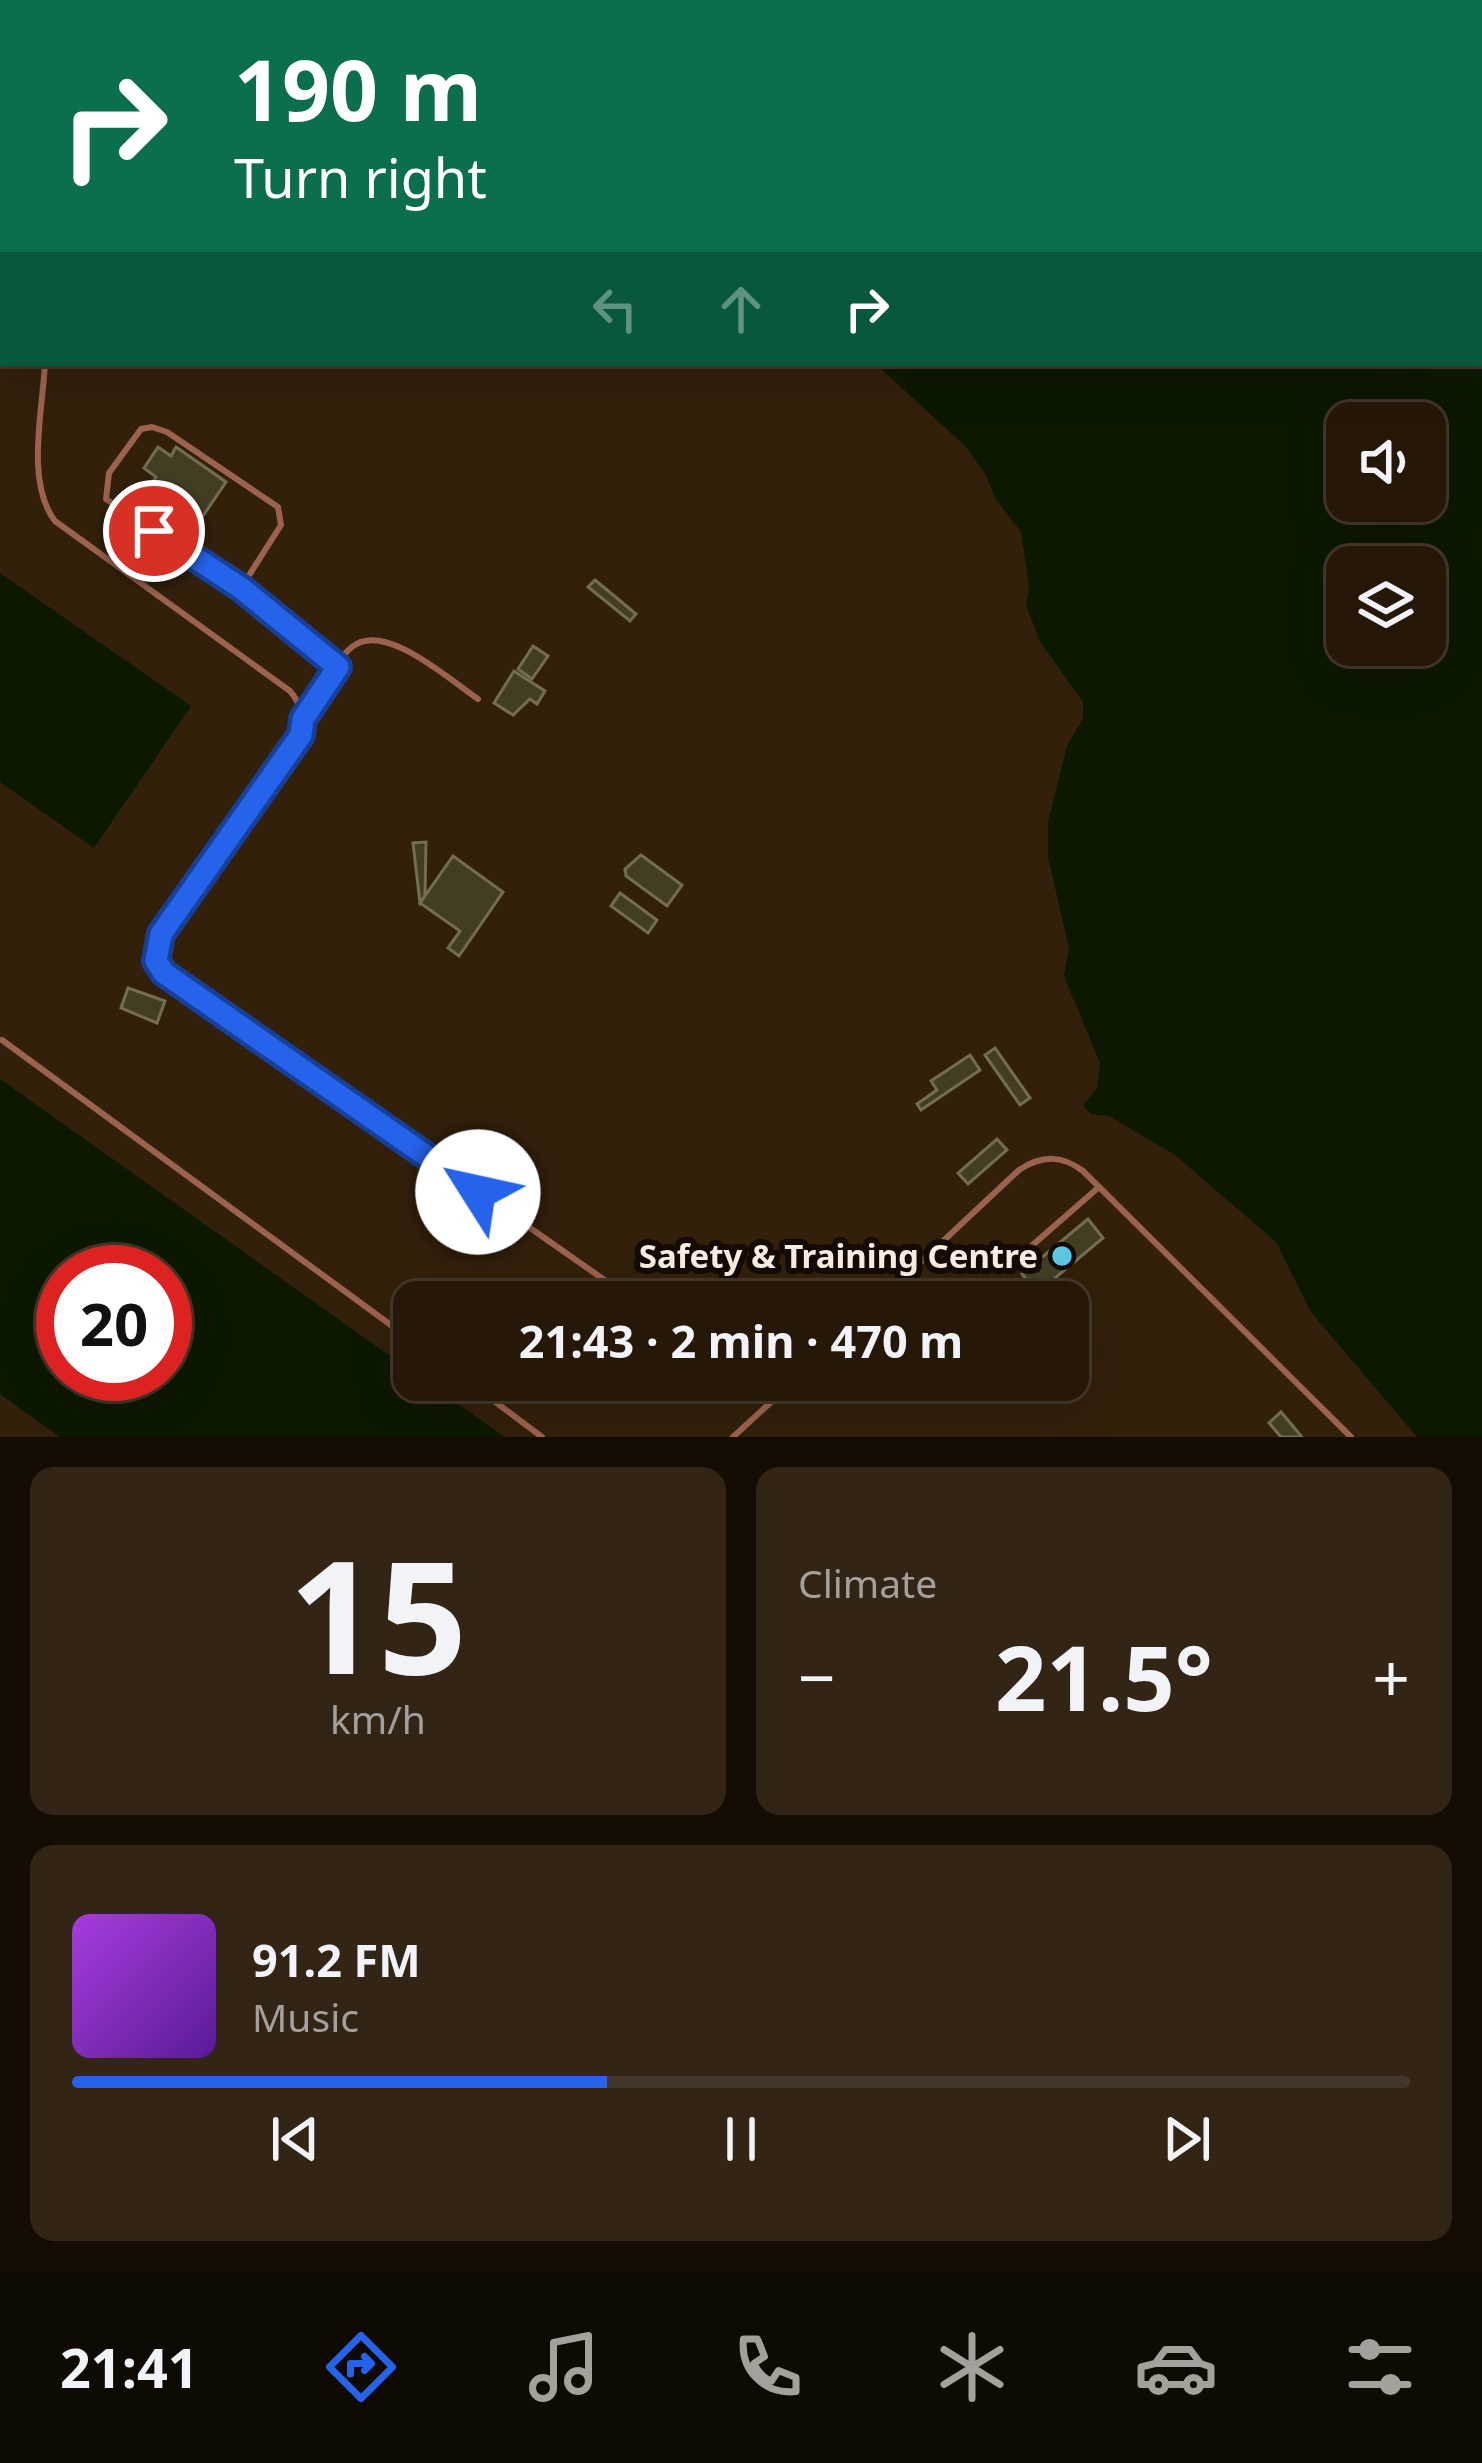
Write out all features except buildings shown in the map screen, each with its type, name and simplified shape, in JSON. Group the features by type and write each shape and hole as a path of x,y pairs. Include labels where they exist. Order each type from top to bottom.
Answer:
{"lane":[{"path":"45,366 40,476 46,509 290,691 299,701 303,719 301,735 161,934 156,961 164,973 606,1281"},
{"path":"241,588 281,525 278,507 167,432 141,429 110,473 106,500 241,588 338,667"},
{"path":"303,719 353,646 371,639 394,642 478,699"},
{"path":"2,1040 393,1327"},
{"path":"901,1281 1028,1164 1063,1159 1099,1187 1351,1437"},
{"path":"1004,1270 1099,1187"},
{"path":"494,1401 542,1437"},
{"path":"733,1437 771,1402"}],"shaded area":[{"path":"878,366 1482,366 1482,1437 1417,1437 1311,1312 1276,1242 1175,1155 1083,1106 1097,1088 1100,1063 1064,976 1069,948 1048,857 1048,822 1067,746 1083,719 1083,702 1041,643 1026,606 1029,586 1021,532 995,498 966,447"},
{"path":"0,573 191,706 94,848 0,782"},
{"path":"0,1079 393,1358 393,1401 454,1401 505,1437 60,1437 0,1394"}],"place":[{"name":"Safety & Training Centre","path":"1062,1256"}],"route":[{"path":"154,531 241,588 338,667 303,719 301,735 161,934 156,961 164,973 478,1192"}]}
